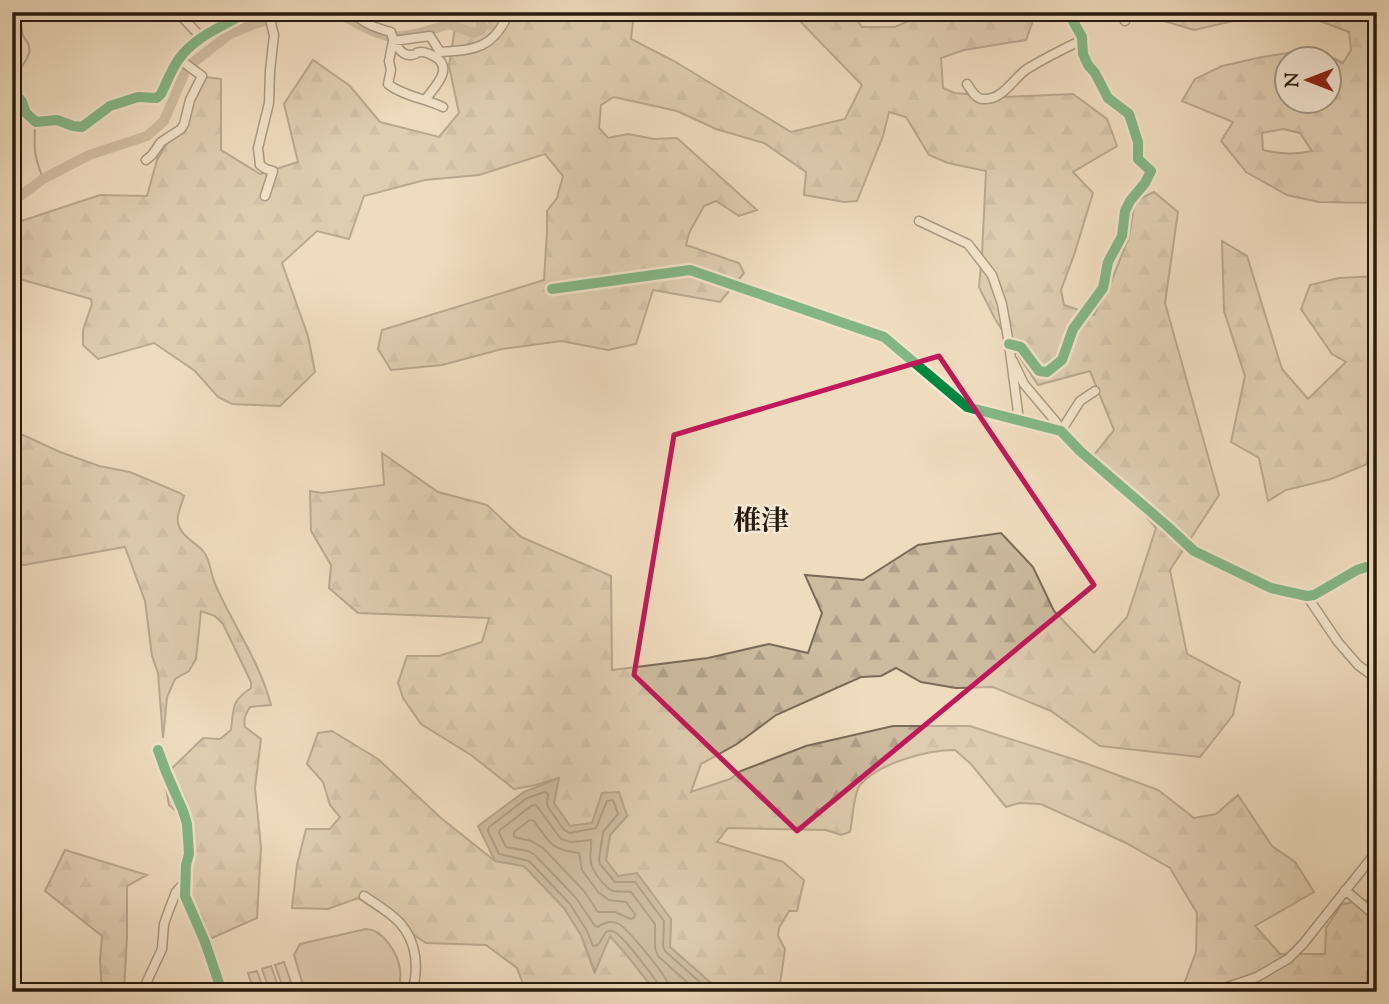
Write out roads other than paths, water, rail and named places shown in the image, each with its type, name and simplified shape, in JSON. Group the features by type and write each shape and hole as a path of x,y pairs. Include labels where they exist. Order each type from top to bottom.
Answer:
{"street":[{"path":"180,12 201,37"},
{"path":"12,99 19,98 26,113 36,122 57,120 73,127 82,127 110,106 138,97 157,98 179,59 201,37 247,12"},
{"path":"265,195 273,171 260,165 258,148 269,103 274,35 268,12"},
{"path":"353,12 376,28 391,32 393,41 388,84 396,91 443,107"},
{"path":"393,41 430,36 440,52 472,49 485,45 499,32 509,12"},
{"path":"1009,344 1021,347 1039,371 1047,372 1062,360 1073,329 1103,288 1108,262 1122,236 1125,211 1151,171 1138,159 1139,142 1129,114 1108,98 1088,65 1083,54 1082,37 1068,12"},
{"path":"1119,12 1125,22"},
{"path":"967,84 977,98 989,98 1002,93 1027,69 1082,40"},
{"path":"393,41 405,54 428,53 444,66 444,73 426,99"},
{"path":"146,160 161,142 181,129 190,100 202,76 179,59"},
{"path":"919,220 968,244 992,275 1002,304 1010,355 1018,381 1019,420"},
{"path":"552,289 690,270 884,337 967,407 1060,430"},
{"path":"1018,381 1080,451 1194,551 1271,588 1307,596 1314,595 1357,570 1366,567 1377,570"},
{"path":"1060,430 1080,401 1095,391"},
{"path":"1307,596 1338,642 1358,665 1377,679"},
{"path":"158,750 187,824 189,854 185,896 205,942 222,992"},
{"path":"1213,992 1258,977 1288,959 1377,851"},
{"path":"142,992 162,949 164,924 169,910 185,882"},
{"path":"1345,890 1377,917"},
{"path":"364,896 400,923 410,939 416,967 412,992"}],"water":[{"path":"559,778 554,803 570,826 592,823 602,793 619,792 627,816 610,835 606,860 618,876 637,873 671,919 670,947 719,990 718,992 656,992 610,936 595,972 581,935 564,908 524,866 495,861 478,826 524,792"}],"waterway":[{"path":"12,202 43,179 89,155 147,136 164,121 187,67 230,34 275,18 308,12"},
{"path":"330,12 380,34 395,37 449,24 473,33 481,30 481,12"},
{"path":"12,17 20,18 29,50 24,63 12,77"},
{"path":"12,87 18,95"},
{"path":"35,126 35,153 43,179"}],"district":[{"name":"椎津","path":"761,523"}]}
